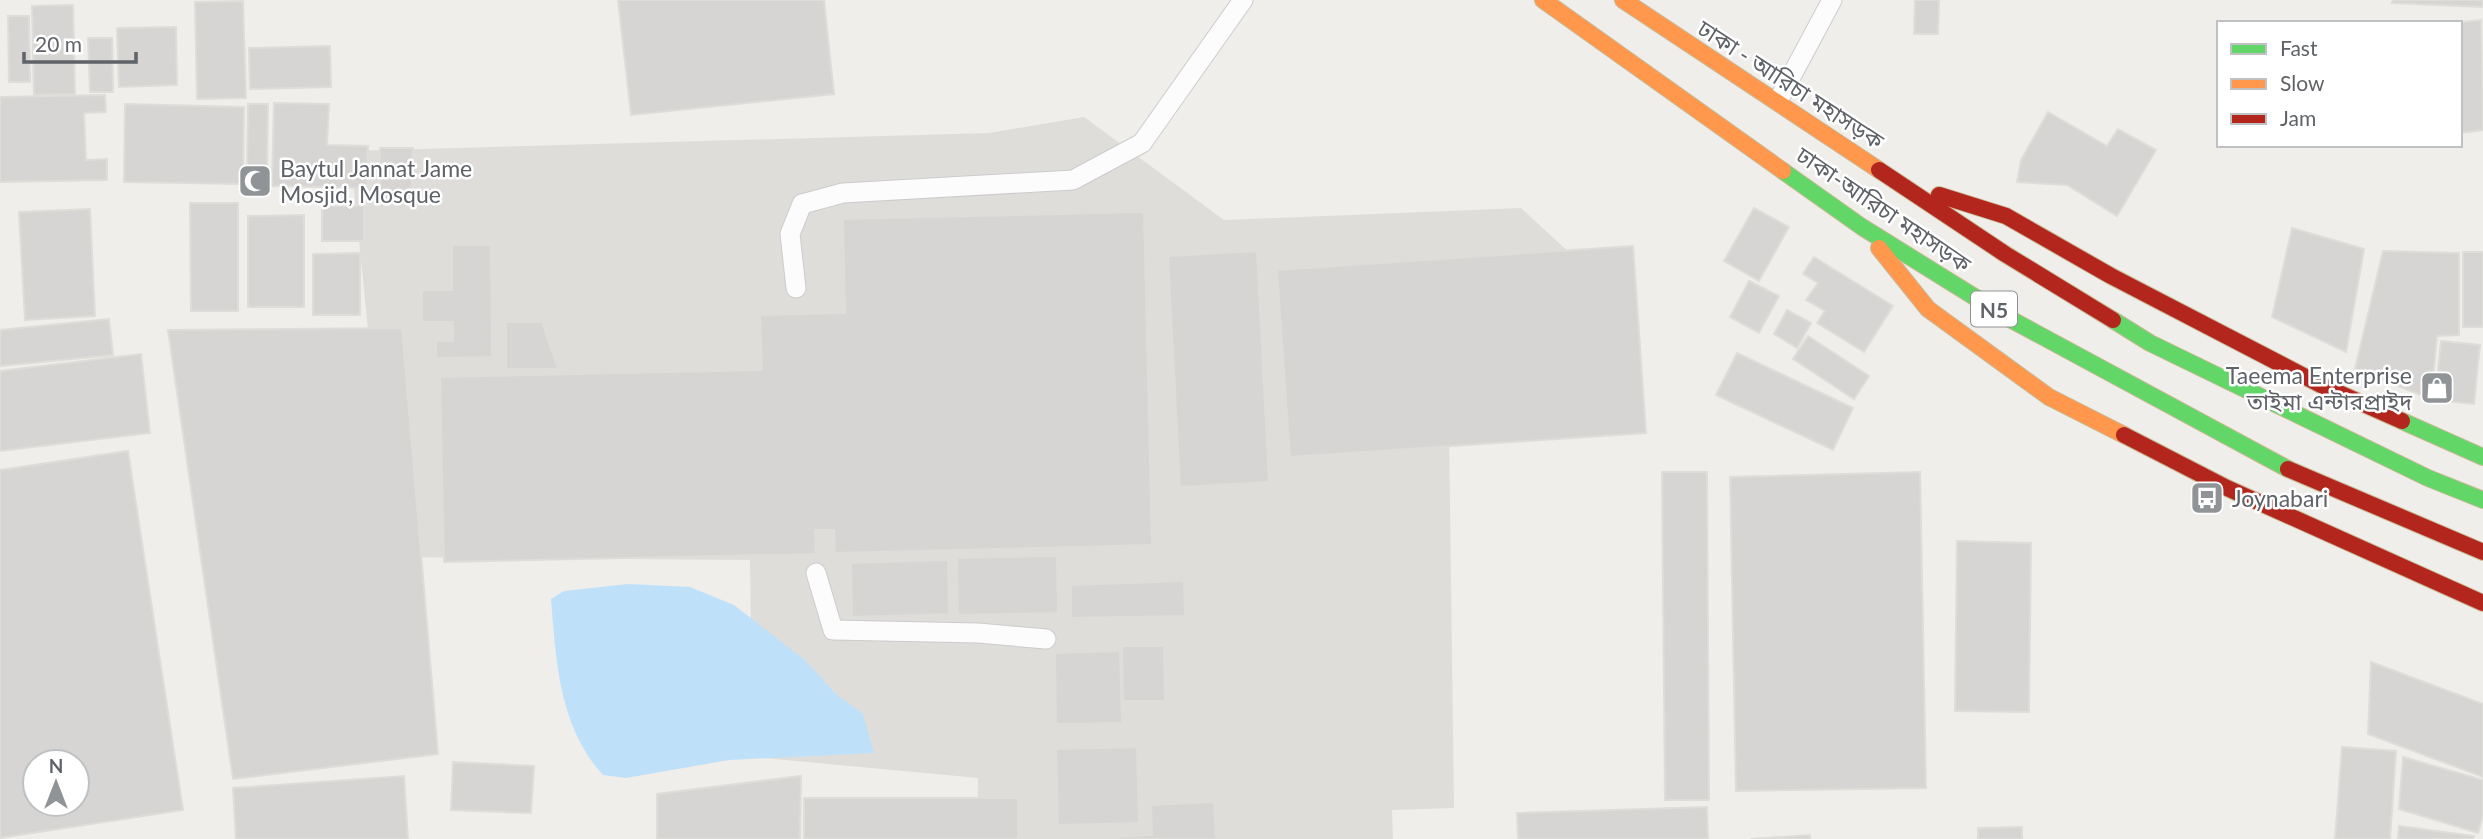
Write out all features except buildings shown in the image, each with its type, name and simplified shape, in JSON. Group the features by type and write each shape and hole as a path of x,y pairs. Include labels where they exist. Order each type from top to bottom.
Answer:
{"highway":[{"name":"ঢাকা-আরিচা মহাসড়ক","path":"1543,0 1862,227 2010,319 2300,475 2483,552"},
{"name":"ঢাকা - আরিচা মহাসড়ক","path":"1623,0 1900,183"},
{"name":"ঢাকা-আরিচা মহাসড়ক","path":"1900,183 2005,254 2150,343 2428,478 2483,500"},
{"path":"1900,183 2006,216 2111,276 2321,385 2483,457"},
{"path":"1862,227 1928,309 2049,397 2227,488 2483,603"}],"lane":[{"path":"796,288 790,234 802,204 843,193 1073,180 1142,143 1243,0"},
{"path":"1778,101 1832,0"},
{"path":"816,573 833,630 978,633 1046,639"}],"shaded area":[{"path":"1084,117 1224,220 1521,208 1599,280 1449,430 1454,808 1392,810 1393,839 977,839 978,778 753,757 750,560 391,557 350,151 989,133"}],"water":[{"path":"628,584 690,587 734,605 806,661 835,693 863,714 874,753 729,760 626,778 603,775 577,736 562,692 551,599 564,591"}],"traffic: fast":[{"path":"1783,171 1862,227 2010,319 2288,469"},
{"path":"2113,320 2150,343 2428,478 2483,500"},
{"path":"2402,421 2483,457"}],"traffic: slow":[{"path":"1543,0 1783,171"},
{"path":"1623,0 1879,170"},
{"path":"1879,248 1928,309 2049,397 2124,435"}],"traffic: jam":[{"path":"1879,170 2005,254 2113,320"},
{"path":"1939,195 2006,216 2111,276 2321,385 2402,421"},
{"path":"2124,435 2227,488 2483,603"},
{"path":"2288,469 2483,552"}],"place":[{"name":"Baytul Jannat Jame Mosjid, Mosque","path":"255,181"},
{"name":"Taeema Enterprise তাইমা এন্টারপ্রাইদ","path":"2437,388"},
{"name":"Joynabari","path":"2207,498"}]}
